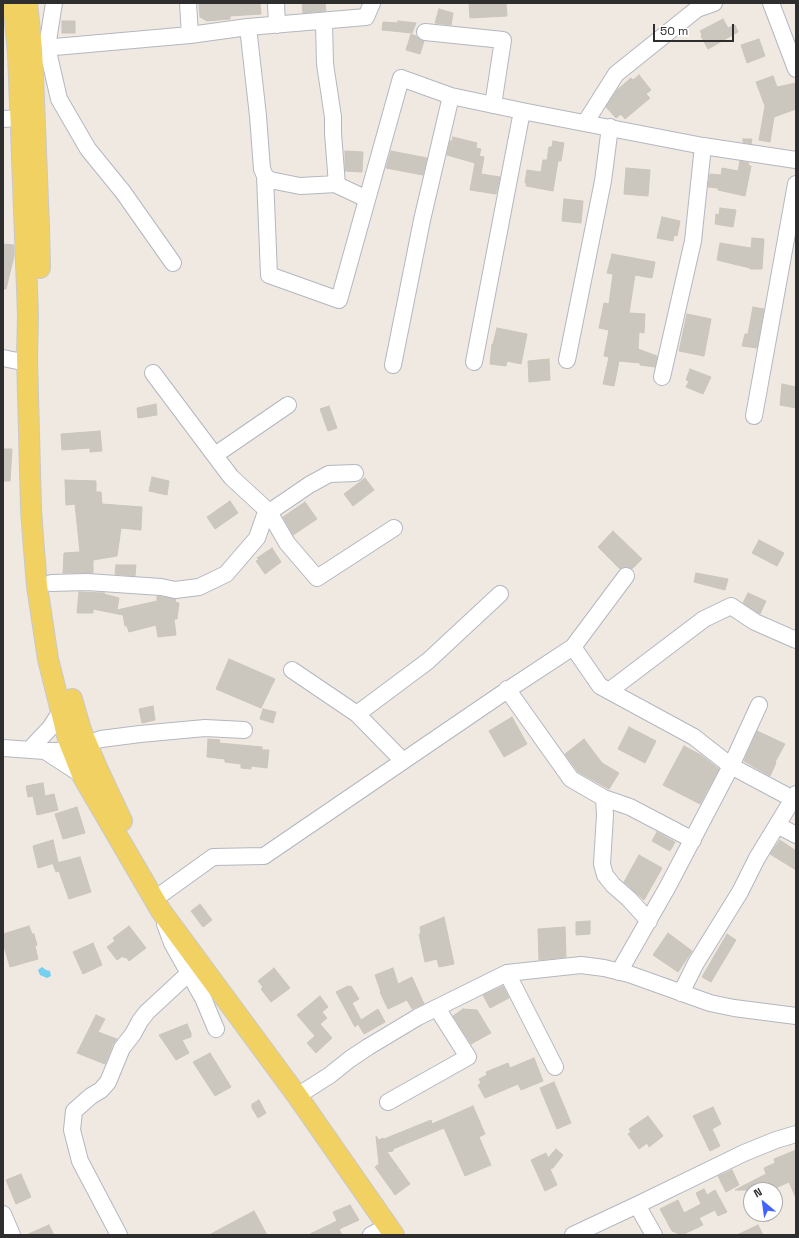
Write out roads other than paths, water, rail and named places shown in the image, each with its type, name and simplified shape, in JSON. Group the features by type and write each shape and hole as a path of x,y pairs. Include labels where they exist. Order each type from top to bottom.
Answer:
{"main road":[{"path":"13,3 18,53 11,118 28,315 27,363 31,509 36,579 48,659 61,711 82,741 162,902 305,1091 408,1235"},
{"path":"27,3 40,48 40,429 45,537 60,656 82,741 82,775 162,902 298,1097 384,1232"}],"street":[{"path":"54,3 40,48 59,100 88,149 123,192 173,263"},
{"path":"188,3 190,35"},
{"path":"276,3 276,25"},
{"path":"40,48 190,35 248,27 366,17 372,3"},
{"path":"585,122 616,74 698,9 714,3"},
{"path":"771,3 796,69"},
{"path":"324,21 325,64 333,116 337,184"},
{"path":"248,27 262,164 265,176 269,274 339,300 401,78 451,96 492,105 704,146 796,160"},
{"path":"426,32 502,40 492,105"},
{"path":"393,365 422,220 451,96"},
{"path":"474,362 522,111"},
{"path":"567,360 603,181 610,127"},
{"path":"662,377 693,241 704,146"},
{"path":"265,176 270,180 300,186 337,184 367,199"},
{"path":"754,416 796,184"},
{"path":"3,358 27,363"},
{"path":"153,373 231,476 269,512 287,543 317,578 394,528"},
{"path":"215,455 288,405"},
{"path":"51,583 87,582 161,587 175,590 199,587 226,574 257,538 265,515 269,512 309,485 329,474 355,473"},
{"path":"216,1029 203,998 188,974 172,943 162,902 213,857 264,856 404,762 507,689 573,647 626,576"},
{"path":"357,714 428,661 500,594"},
{"path":"609,691 704,619 731,606 755,622 796,640"},
{"path":"573,647 600,686 694,737 731,766 795,797 757,858 733,902 696,963 681,993"},
{"path":"292,670 357,714 404,762"},
{"path":"507,689 571,779 604,798 630,807 693,840"},
{"path":"619,972 649,921 693,840 731,766 759,705"},
{"path":"34,749 61,711"},
{"path":"3,748 34,749 82,741 205,728 244,730"},
{"path":"34,749 82,775"},
{"path":"604,798 602,864 605,875 649,921"},
{"path":"777,825 796,835"},
{"path":"305,1091 374,1043 418,1017 507,973 581,965 619,972 698,1000 796,1016"},
{"path":"507,973 554,1067"},
{"path":"119,1235 80,1161 72,1130 74,1111 105,1086 122,1048 133,1034 140,1021 147,1012 188,974"},
{"path":"388,1102 468,1057 437,1008"},
{"path":"573,1235 744,1153 776,1140 796,1134"},
{"path":"637,1205 654,1235"},
{"path":"3,1214 12,1235"}],"water":[{"path":"42,967 50,971 51,976 47,978 40,975 38,970"}]}
